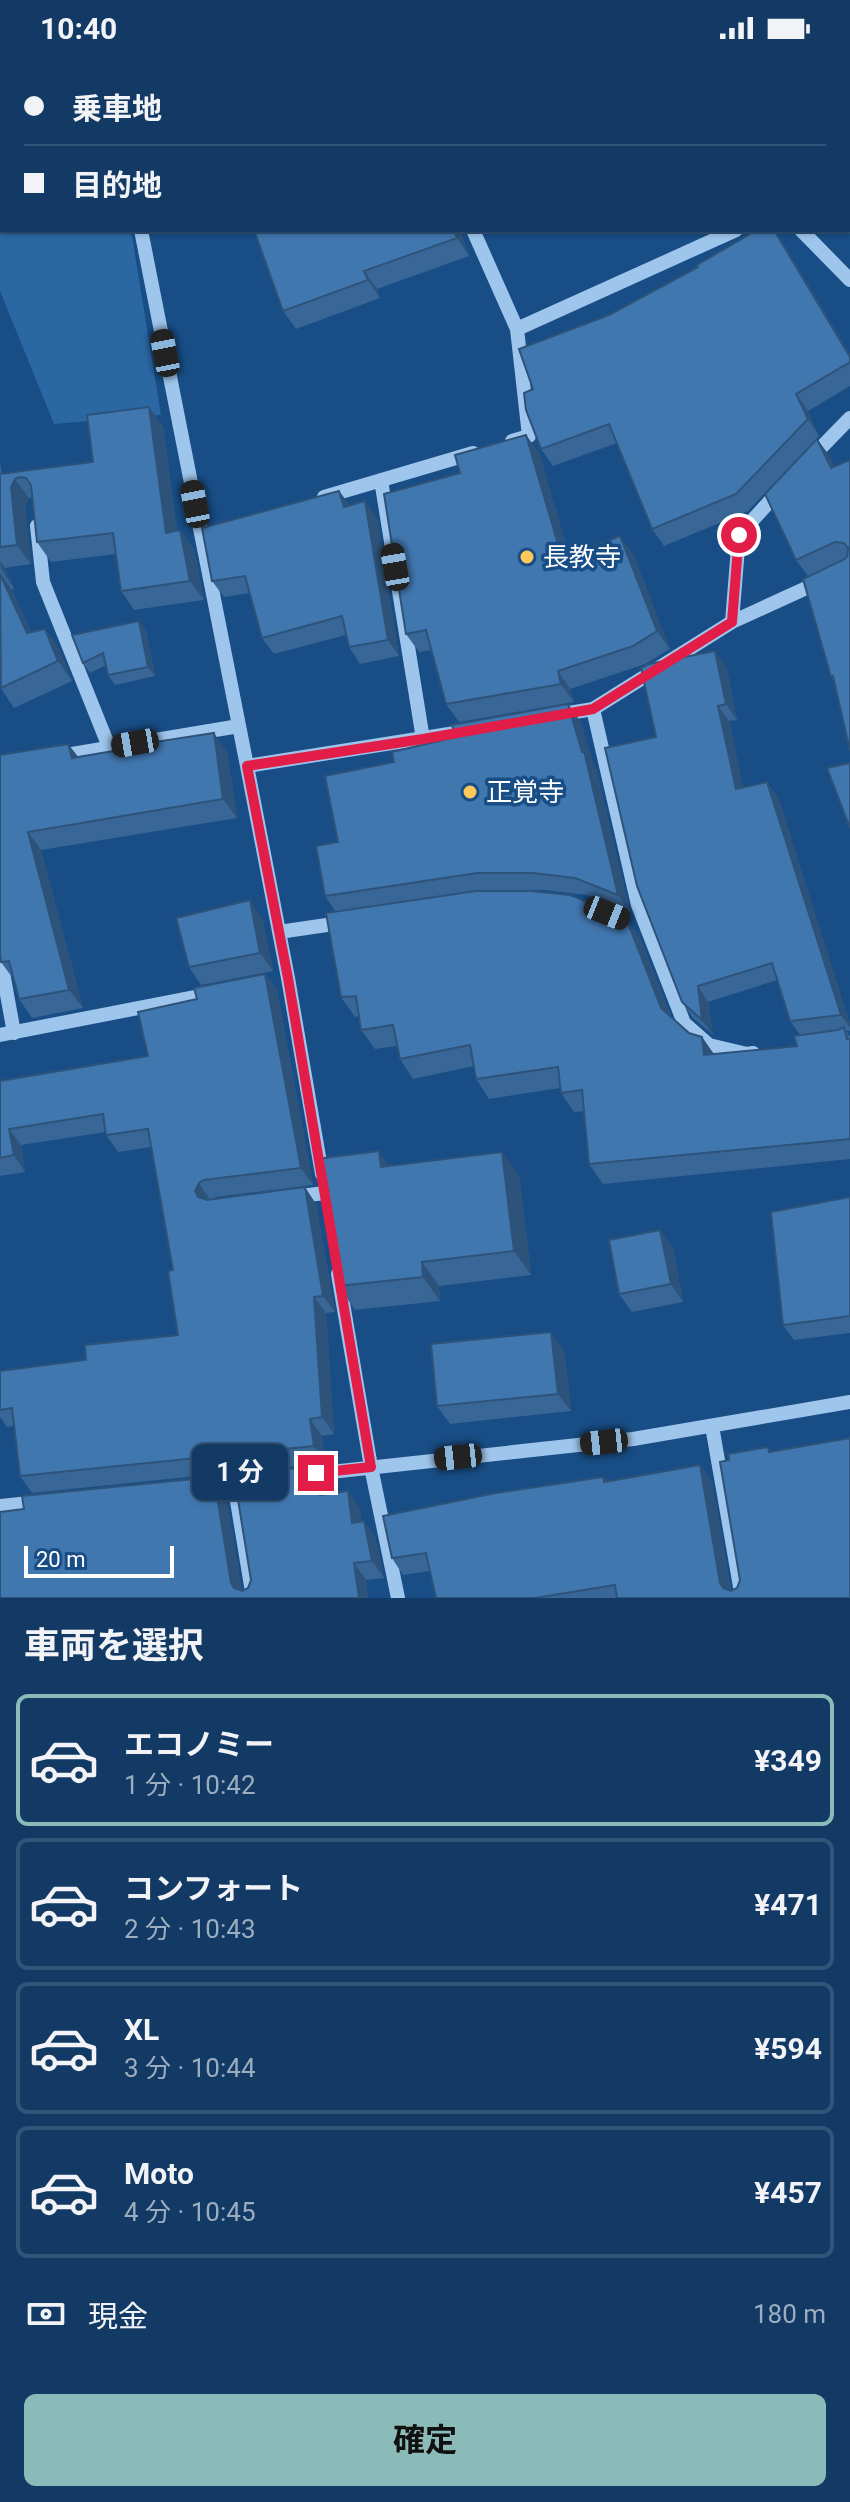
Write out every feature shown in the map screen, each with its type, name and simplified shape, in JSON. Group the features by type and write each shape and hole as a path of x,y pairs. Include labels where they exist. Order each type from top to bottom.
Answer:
{"street":[{"path":"146,232 201,534 279,932 281,980 326,1201 279,1199"},
{"path":"306,503 529,436 517,329 474,232"},
{"path":"517,329 732,232"},
{"path":"803,232 850,280"},
{"path":"732,622 739,535 850,418"},
{"path":"381,480 423,739"},
{"path":"35,506 43,582 109,747"},
{"path":"201,534 216,530"},
{"path":"547,717 593,709 732,622 850,568"},
{"path":"593,709 638,905 684,1023 709,1045 747,1054 762,1052"},
{"path":"47,758 239,726"},
{"path":"247,766 485,728"},
{"path":"623,920 648,930"},
{"path":"279,932 357,921"},
{"path":"0,956 7,1034 228,990"},
{"path":"335,1254 371,1467 398,1598"},
{"path":"295,1476 633,1439 850,1402"},
{"path":"712,1426 742,1598"},
{"path":"187,1488 264,1480"},
{"path":"234,1483 253,1598"},
{"path":"0,1506 47,1501"}],"shaded area":[{"path":"0,232 131,232 161,415 54,424 0,291"}],"building":[{"path":"255,232 455,232 457,238 364,271 368,280 283,311"},
{"path":"754,232 775,232 850,357 850,362 796,394 808,419 736,494 652,529 609,424 541,449 526,410 524,393 533,389 519,349 609,315"},
{"path":"149,407 166,533 180,530 190,581 121,591 113,533 37,542 31,485 26,478 15,479 11,487 17,545 0,547 0,474 93,462 87,415"},
{"path":"526,435 562,558 620,536 657,631 633,646 558,671 561,684 446,704 426,630 406,634 384,494 460,473 455,455"},
{"path":"817,439 831,468 850,460 850,751 833,676 803,579 843,560 847,557 848,548 844,543 835,542 796,560 765,494"},
{"path":"339,491 344,507 365,501 388,640 349,647 342,616 262,638 245,576 212,581 202,528"},
{"path":"0,574 27,633 45,629 58,661 1,688"},
{"path":"139,621 148,667 108,675 103,653 83,663 72,635"},
{"path":"715,651 726,704 718,706 736,789 767,782 841,1015 790,1021 772,963 698,986 702,1020 682,1002 637,886 605,748 656,737 641,668"},
{"path":"568,704 584,751 618,895 575,878 533,873 477,873 325,896 316,846 338,842 325,776 394,762 392,752 456,737 452,725"},
{"path":"214,733 223,799 28,832 69,990 19,999 9,961 1,962 0,955 0,755 68,744 72,758"},
{"path":"850,763 850,828 827,768"},
{"path":"476,891 570,895 626,918 661,1008 689,1033 702,1037 704,1055 797,1046 794,1036 844,1027 847,1039 850,1039 850,1139 589,1164 582,1090 561,1093 558,1067 476,1079 470,1045 400,1059 393,1025 361,1030 356,996 341,997 326,913"},
{"path":"250,900 260,953 189,967 176,918"},
{"path":"265,974 301,1168 204,1180 195,1191 198,1197 207,1200 305,1187 323,1296 314,1297 322,1417 310,1419 314,1446 20,1476 12,1408 0,1410 0,1371 86,1360 85,1345 178,1335 168,1271 173,1270 148,1129 106,1135 103,1114 9,1129 14,1155 0,1158 0,1081 148,1056 138,1012 197,999 194,988"},
{"path":"379,1151 381,1167 502,1152 514,1251 422,1262 423,1277 338,1286 316,1159"},
{"path":"850,1197 850,1316 783,1325 771,1212"},
{"path":"660,1230 671,1284 619,1294 609,1240"},
{"path":"551,1332 558,1394 437,1406 431,1344"},
{"path":"850,1438 850,1598 617,1598 615,1585 535,1598 436,1598 426,1553 392,1558 383,1516 496,1493 603,1477 604,1482 700,1465 720,1583 731,1591 737,1588 740,1580 720,1462 729,1460 728,1454 768,1447 769,1452"},
{"path":"316,1466 320,1495 348,1491 352,1523 364,1521 372,1561 354,1563 359,1598 0,1598 0,1512 24,1509 22,1496 214,1477 231,1583 242,1591 248,1588 251,1580 234,1475"}],"place":[{"name":"長教寺","path":"527,557"},
{"name":"正覚寺","path":"470,792"}],"route":[{"path":"316,1473 371,1467 288,978 247,766 593,709 732,622 739,535"}]}
